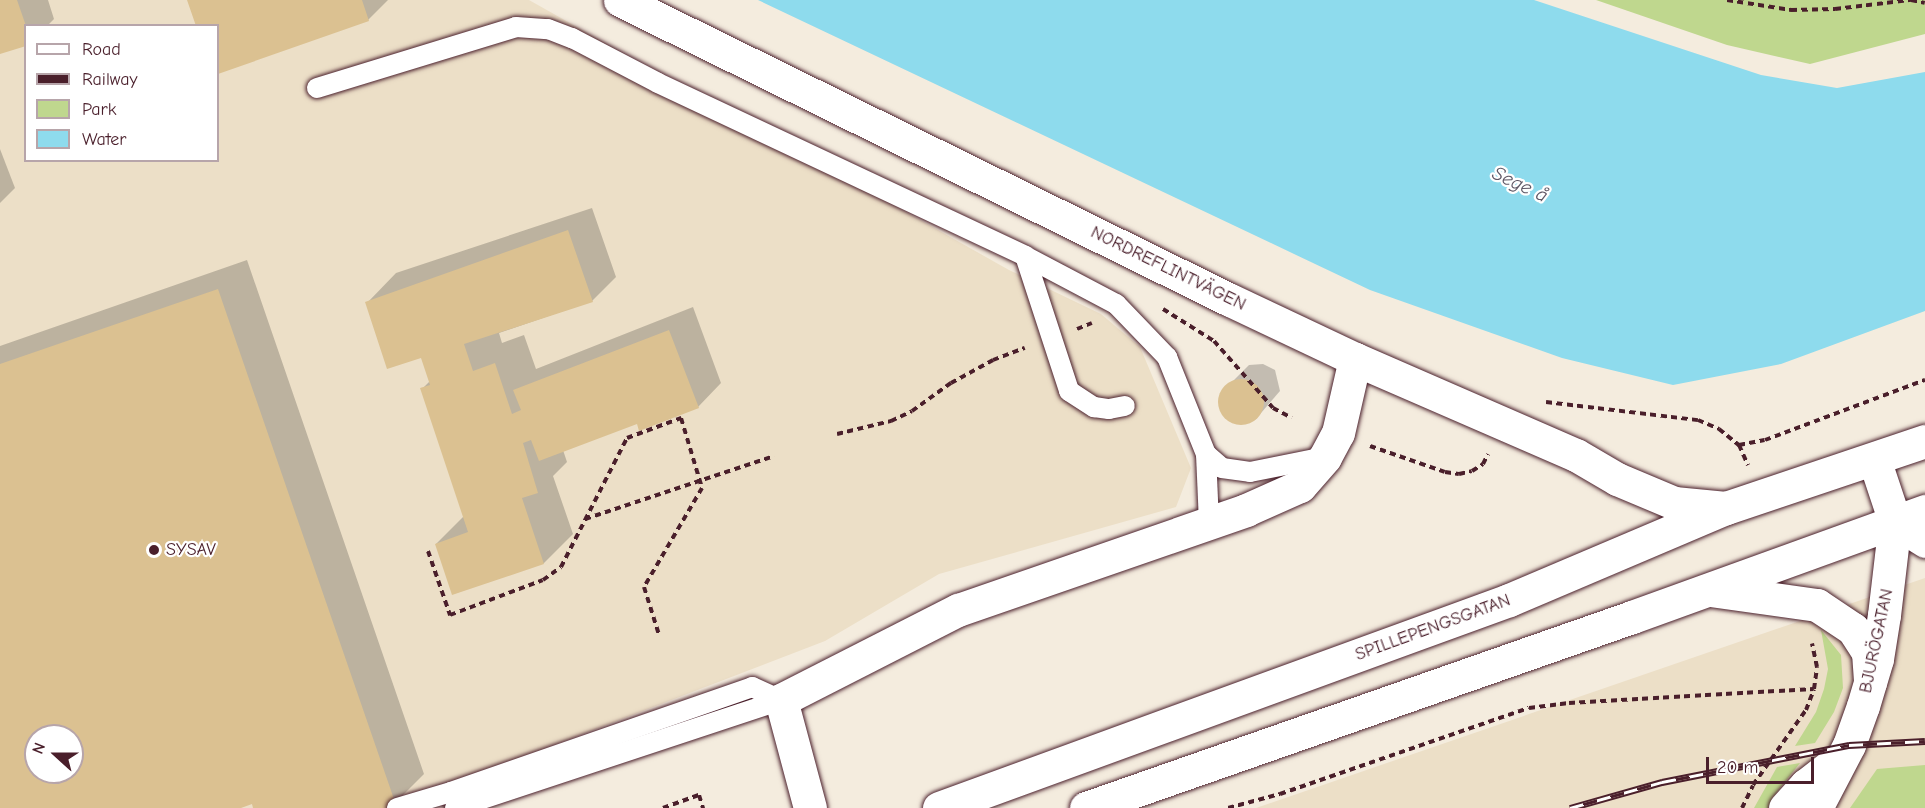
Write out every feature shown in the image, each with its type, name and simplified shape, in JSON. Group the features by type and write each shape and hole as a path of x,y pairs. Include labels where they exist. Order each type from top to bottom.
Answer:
{"street":[{"name":"NORDREFLINTVÄGEN","path":"620,0 1230,300 1355,359 1576,455 1617,479 1674,503 1726,507"},
{"path":"810,808 781,700 957,610 1209,523 1300,486 1325,457 1338,434 1355,359"},
{"name":"SPILLEPENGSGATAN","path":"939,808 1509,600 1726,507 1925,441"},
{"name":"BJURÖGATAN","path":"1816,808 1843,756 1870,682 1884,615 1894,522 1874,459"},
{"path":"1086,808 1708,590 1925,511"},
{"path":"1894,522 1925,541"},
{"path":"1708,590 1817,604 1853,629 1868,652 1870,682"},
{"path":"1785,808 1806,785 1843,756"}],"lane":[{"path":"317,88 516,27 548,29 572,38 687,97 1025,256 1116,304 1167,357 1206,454 1209,523"},
{"path":"1025,256 1069,391 1094,407 1109,409 1125,406"},
{"path":"1206,454 1222,468 1250,472 1325,457"},
{"path":"397,808 451,792 753,687 781,700"},
{"path":"455,808 781,700"}],"path":[{"path":"1727,0 1791,10 1835,9 1911,0 1925,3"},
{"path":"1158,306 1214,341 1273,408 1292,418"},
{"path":"837,434 891,421 912,411 951,382 993,360 1087,327 1095,320"},
{"path":"1535,400 1698,420 1719,429 1739,445 1765,440 1925,380"},
{"path":"428,551 450,615 543,580 561,567 627,438 681,418 702,488 644,587 659,635"},
{"path":"1369,445 1445,472 1459,474 1472,471 1483,464 1491,449"},
{"path":"585,519 774,456"},
{"path":"1742,808 1753,785 1806,710 1814,689 1817,667 1811,636"},
{"path":"1227,808 1280,794 1529,708 1569,702 1814,689"},
{"path":"663,808 699,795 703,808"}],"shaded area":[{"path":"0,0 529,0 1009,270 1101,314 1140,347 1191,468 1176,507 939,574 825,641 390,808 0,808"},
{"path":"1925,578 1925,808 1256,808"}],"green space":[{"path":"1596,0 1925,0 1925,34 1810,64 1727,45"},
{"path":"1821,630 1841,655 1843,688 1834,712 1815,743 1795,746 1816,712 1824,689 1828,669"},
{"path":"1800,763 1772,798 1768,808 1754,808 1777,767"},
{"path":"1925,765 1925,808 1850,808 1877,769"}],"water":[{"name":"Sege å","path":"758,0 1534,0 1761,75 1837,88 1925,72 1925,311 1781,364 1673,385 1562,358 1370,290"}],"building":[{"path":"0,0 17,0 25,24 24,47 0,54"},
{"path":"187,0 362,0 369,21 219,74 219,24 195,24"},
{"path":"568,230 593,302 464,344 473,371 495,363 512,414 521,410 513,390 669,330 699,408 639,431 637,424 539,461 531,440 523,443 538,493 522,498 544,564 452,595 435,544 468,532 420,388 430,385 421,358 387,369 365,302"},
{"name":"SYSAV","path":"218,289 396,805 385,808 253,808 252,804 241,808 0,808 0,364"},
{"path":"1241,379 1257,386 1264,402 1257,418 1241,425 1225,418 1218,402 1225,386"}],"railway":[{"path":"1570,808 1662,782 1849,745 1925,741"}],"place":[{"name":"SYSAV","path":"154,550"}]}
